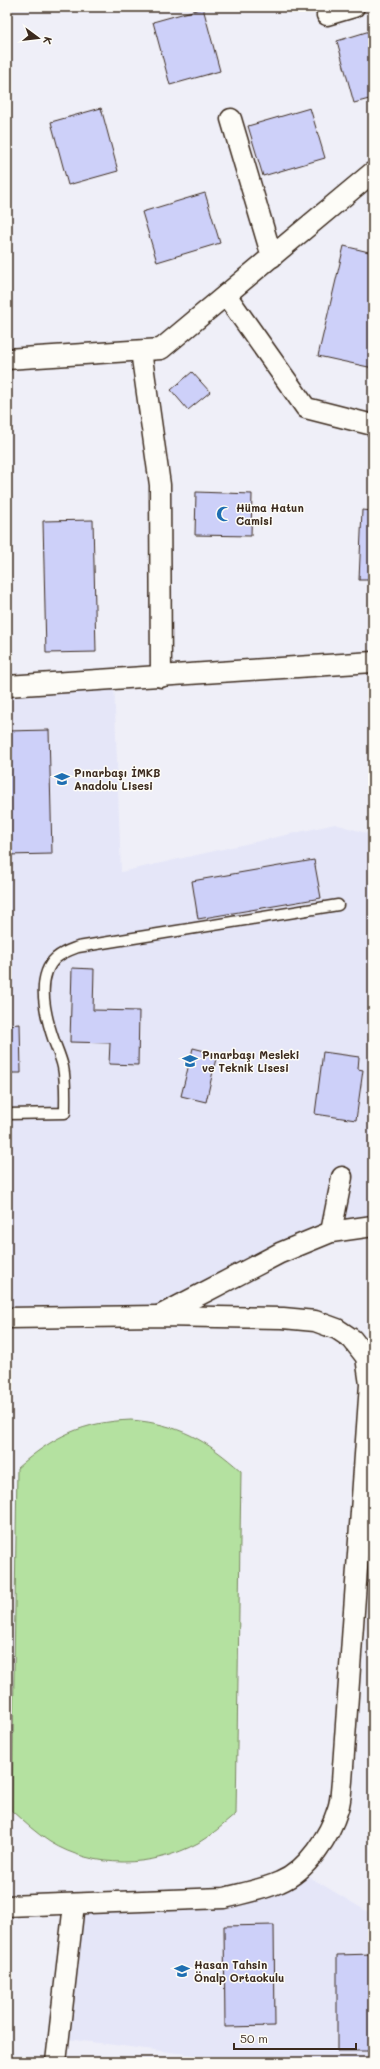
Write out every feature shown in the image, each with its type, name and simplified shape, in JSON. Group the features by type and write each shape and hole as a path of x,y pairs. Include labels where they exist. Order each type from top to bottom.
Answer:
{"street":[{"path":"327,15 354,7"},
{"path":"231,119 272,257"},
{"path":"7,360 161,350 373,172"},
{"path":"226,295 306,408 373,425"},
{"path":"141,351 160,485 161,677"},
{"path":"7,686 373,662"},
{"path":"331,1232 342,1177"},
{"path":"158,1316 280,1252 331,1232 373,1226"},
{"path":"7,1318 158,1316 283,1318 315,1321 337,1329 352,1339 366,1357 370,1384 342,1781 338,1808 328,1832 316,1852 298,1870 282,1882 254,1891 224,1898 7,1906"},
{"path":"56,2062 74,1904"}],"lane":[{"path":"7,1114 65,1113 66,1085 63,1066 47,1016 45,995 45,985 50,966 64,952 78,947 338,905"}],"shaded area":[{"name":"Pınarbaşı Mesleki ve Teknik Lisesi","path":"114,680 121,872 335,824 373,835 373,1226 331,1232 159,1316 7,1318 7,686"},
{"name":"Hasan Tahsin Önalp Ortaokulu","path":"298,1870 373,1915 373,2062 216,2062 217,2058 59,2038 74,1904 224,1898"}],"green space":[{"path":"131,1420 164,1425 191,1435 216,1451 241,1471 236,1814 203,1840 180,1851 143,1861 123,1862 104,1861 67,1851 45,1839 12,1811 17,1468 56,1439 70,1433 98,1424"}],"building":[{"path":"203,8 220,71 170,85 153,22"},
{"path":"373,30 373,98 354,103 337,41"},
{"path":"101,108 118,171 68,185 51,122"},
{"path":"310,108 325,158 263,176 248,126"},
{"path":"205,193 220,243 157,262 142,212"},
{"path":"344,246 373,253 373,368 318,356"},
{"path":"192,372 210,392 188,410 171,390"},
{"name":"Hüma Hatun Camisi","path":"196,492 252,494 251,536 195,535"},
{"path":"362,510 373,511 373,580 359,580"},
{"path":"93,520 96,652 46,653 43,521"},
{"path":"49,730 52,854 7,855 7,731"},
{"path":"314,860 321,898 198,919 192,881"},
{"path":"72,968 94,969 93,1010 139,1011 138,1065 109,1064 110,1043 70,1042"},
{"path":"20,1024 21,1073 7,1073 7,1025"},
{"path":"193,1048 217,1054 206,1102 181,1096"},
{"path":"323,1052 359,1057 358,1069 363,1070 356,1120 315,1114"},
{"path":"274,1925 275,2026 225,2027 224,1926"},
{"path":"373,1954 373,2051 337,2051 337,1955"}],"place":[{"name":"Hüma Hatun Camisi","path":"224,514"},
{"name":"Pınarbaşı İMKB Anadolu Lisesi","path":"62,779"},
{"name":"Pınarbaşı Mesleki ve Teknik Lisesi","path":"190,1061"},
{"name":"Hasan Tahsin Önalp Ortaokulu","path":"182,1971"}]}
